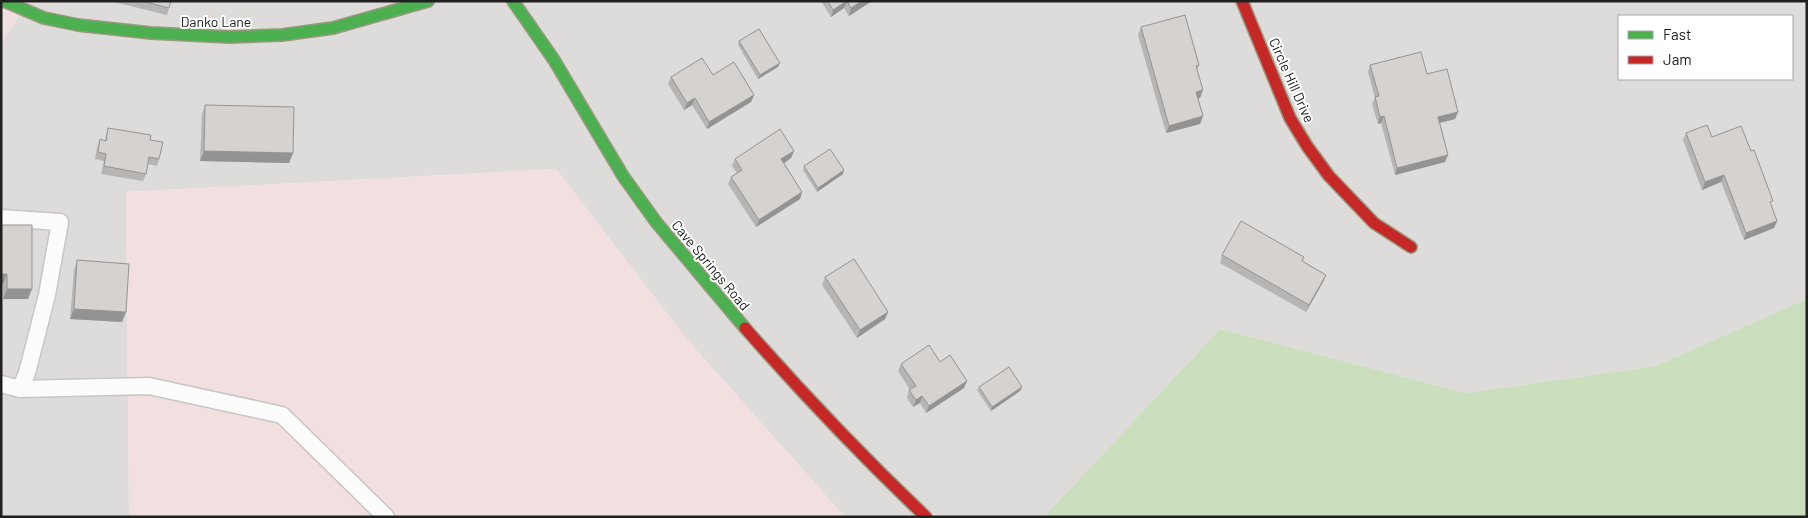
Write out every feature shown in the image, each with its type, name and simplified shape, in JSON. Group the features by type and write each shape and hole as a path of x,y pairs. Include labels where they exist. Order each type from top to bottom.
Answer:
{"street":[{"name":"Danko Lane","path":"4,1 48,20 98,28 166,36 239,37 278,35 332,28 428,1"},
{"name":"Cave Springs Road","path":"513,1 554,60 624,176 656,222 717,296 795,385 880,473 926,517"},
{"name":"Circle Hill Drive","path":"1242,1 1290,118 1307,146 1329,176 1374,223 1411,247"}],"lane":[{"path":"1,218 60,222 47,295 27,373 20,389"},
{"path":"1,384 20,389 149,386 282,415 386,517"}],"shaded area":[{"path":"1,1 29,1 1,43"},
{"path":"29,1 1807,1 1807,299 1656,366 1465,393 1220,329 1044,517 845,517 685,337 556,169 126,192 129,517 1,517 1,43"},
{"path":"556,169 685,337 845,517 129,517 126,192"}],"green space":[{"path":"1807,299 1807,517 1044,517 1220,329 1465,393 1656,366"}],"building":[{"path":"142,1 171,1 169,8"},
{"path":"828,1 847,1 833,10"},
{"path":"847,1 862,1 851,8"},
{"path":"1185,15 1199,65 1196,66 1203,90 1196,92 1203,116 1169,126 1141,27"},
{"path":"759,29 780,63 760,75 739,41"},
{"path":"1421,52 1427,74 1447,69 1458,112 1438,117 1448,155 1397,168 1384,116 1380,117 1375,97 1379,96 1370,65"},
{"path":"702,58 713,75 734,62 754,95 709,122 695,98 687,103 671,77"},
{"path":"205,105 294,107 293,153 204,151"},
{"path":"1707,125 1712,137 1741,126 1751,151 1754,150 1773,201 1770,202 1777,221 1746,233 1724,175 1705,182 1686,133"},
{"path":"108,128 151,135 150,140 163,142 159,159 149,157 146,174 104,166 106,154 98,152 100,139 106,141"},
{"path":"780,129 794,151 781,159 802,192 759,220 731,177 742,170 735,159"},
{"path":"830,149 844,170 818,188 804,166"},
{"path":"1241,221 1304,257 1302,261 1326,275 1309,305 1222,255"},
{"path":"1,225 32,225 32,289 7,289 7,274 1,274"},
{"path":"854,259 888,312 860,330 825,277"},
{"path":"77,260 129,264 126,312 74,309"},
{"path":"929,345 940,362 950,355 967,381 929,406 922,396 916,400 909,390 916,386 901,364"},
{"path":"1009,367 1022,387 992,407 979,387"}],"traffic: fast":[{"path":"4,1 44,18 78,25 151,33 229,37 282,35 333,28 428,1"},
{"path":"513,1 554,60 623,176 656,222 745,328"}],"traffic: jam":[{"path":"1242,1 1290,118 1307,146 1329,176 1374,223 1411,247"},
{"path":"745,328 834,425 926,517"}]}
